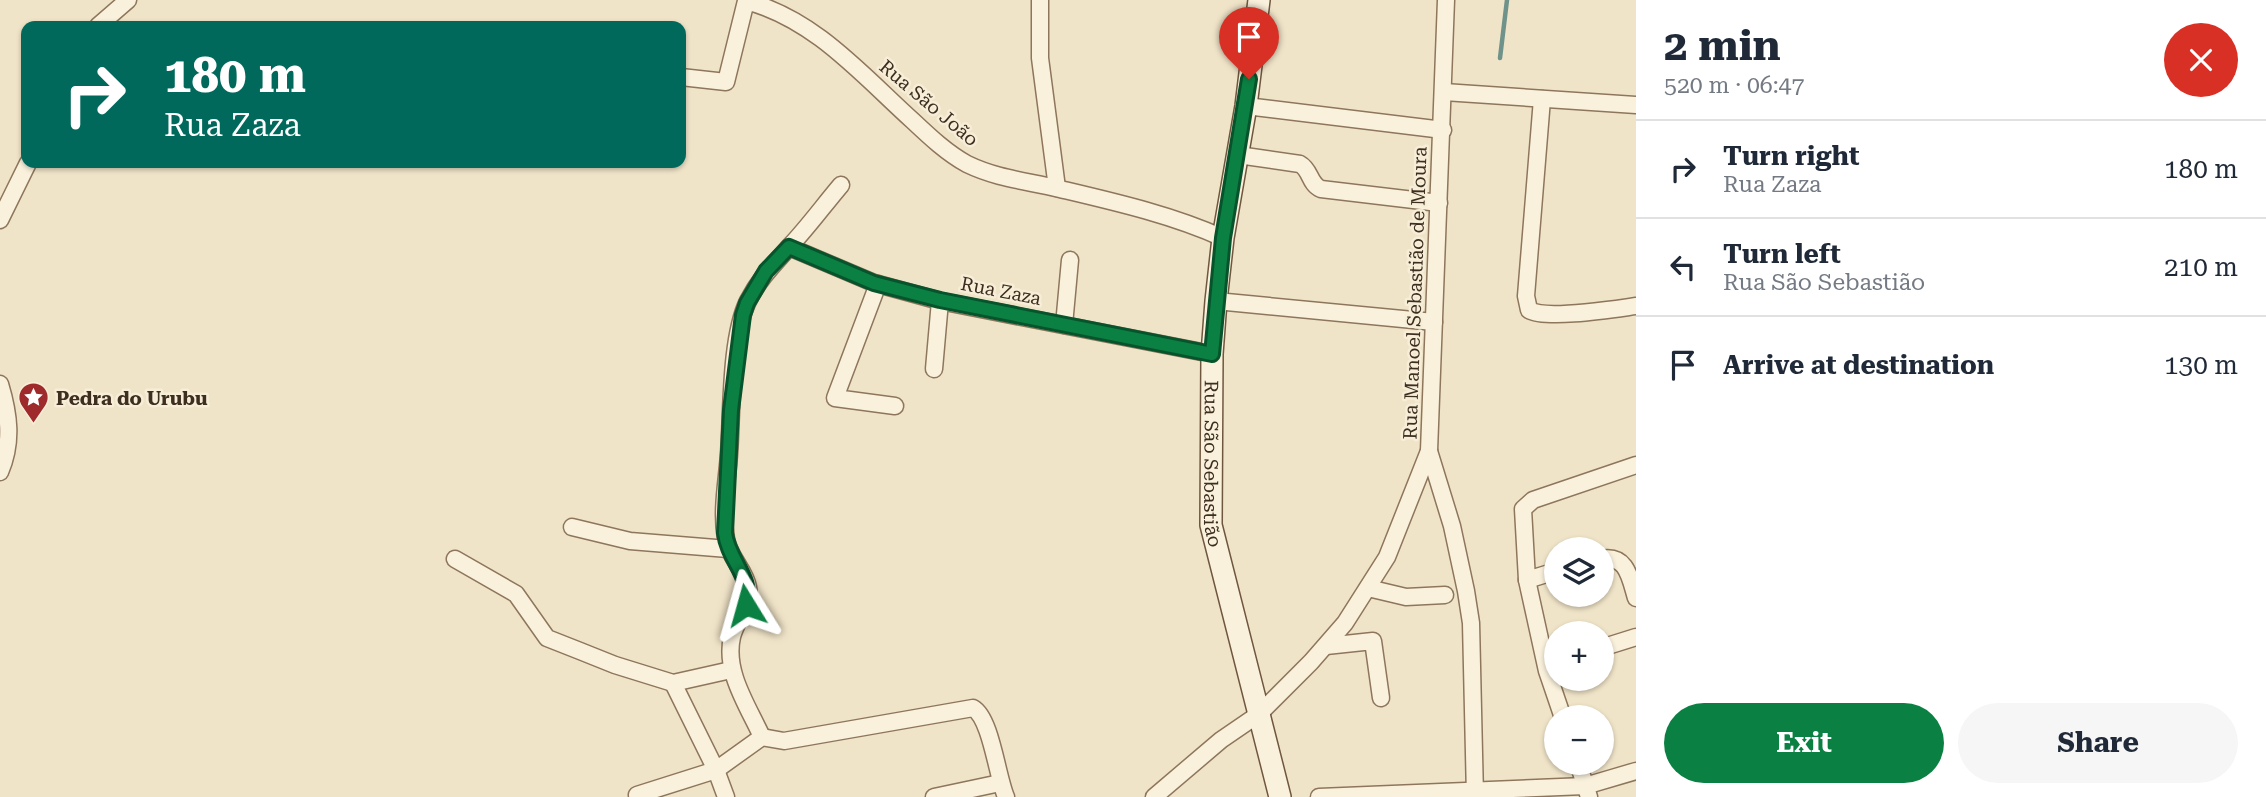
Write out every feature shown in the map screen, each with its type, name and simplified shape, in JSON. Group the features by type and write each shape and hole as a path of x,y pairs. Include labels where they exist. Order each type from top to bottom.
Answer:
{"street":[{"path":"104,21 128,0"},
{"path":"1040,0 1040,58 1057,188"},
{"name":"Rua São Sebastião","path":"1259,0 1246,106 1223,238 1216,301 1212,354 1210,525 1280,797"},
{"name":"Rua Manoel Sebastião de Moura","path":"1154,797 1221,740 1259,714 1345,623 1387,557 1429,451 1447,0"},
{"path":"686,78 726,82 746,1"},
{"name":"Rua São João","path":"746,1 793,18 818,34 930,137 958,159 991,175 1057,188 1191,224 1223,238"},
{"path":"1444,92 1636,105"},
{"path":"1542,99 1526,296 1529,310 1553,314 1636,306"},
{"path":"1246,106 1443,130"},
{"path":"1238,155 1300,164 1307,169 1315,186 1328,190 1439,203"},
{"path":"0,220 26,168"},
{"path":"762,737 731,670 731,639 748,594 746,582 728,549 725,533 731,410 743,315 766,271 841,185"},
{"name":"Rua Zaza","path":"789,247 878,284 940,300 1212,354"},
{"path":"1064,325 1070,260"},
{"path":"878,284 835,398 895,406"},
{"path":"934,369 940,300"},
{"path":"1216,301 1434,323"},
{"path":"0,384 7,410 9,436 8,450 0,472"},
{"path":"1429,451 1452,526 1471,623 1475,794"},
{"path":"1544,643 1527,580 1523,513 1525,506 1533,500 1636,465"},
{"path":"572,527 629,541 728,549"},
{"path":"1614,557 1620,561 1630,578 1636,598"},
{"path":"455,559 516,594 547,638 615,665 673,683 731,670"},
{"path":"1527,580 1544,575"},
{"path":"1368,588 1406,597 1445,595"},
{"path":"1614,644 1636,636"},
{"path":"1326,646 1373,642 1381,698"},
{"path":"673,683 716,770 726,797"},
{"path":"637,795 716,770 762,737 784,741 973,708 980,713 985,725 1003,790 934,797"},
{"path":"1319,797 1587,792 1636,771"},
{"path":"1582,775 1587,792"}],"waterway":[{"path":"1500,58 1507,0"}],"place":[{"name":"Pedra do Urubu","path":"33,425"}],"route":[{"path":"746,605 748,587 728,549 724,522 731,410 743,315 757,284 774,262 789,247 874,283 940,300 1212,354 1223,238 1249,79"}]}
